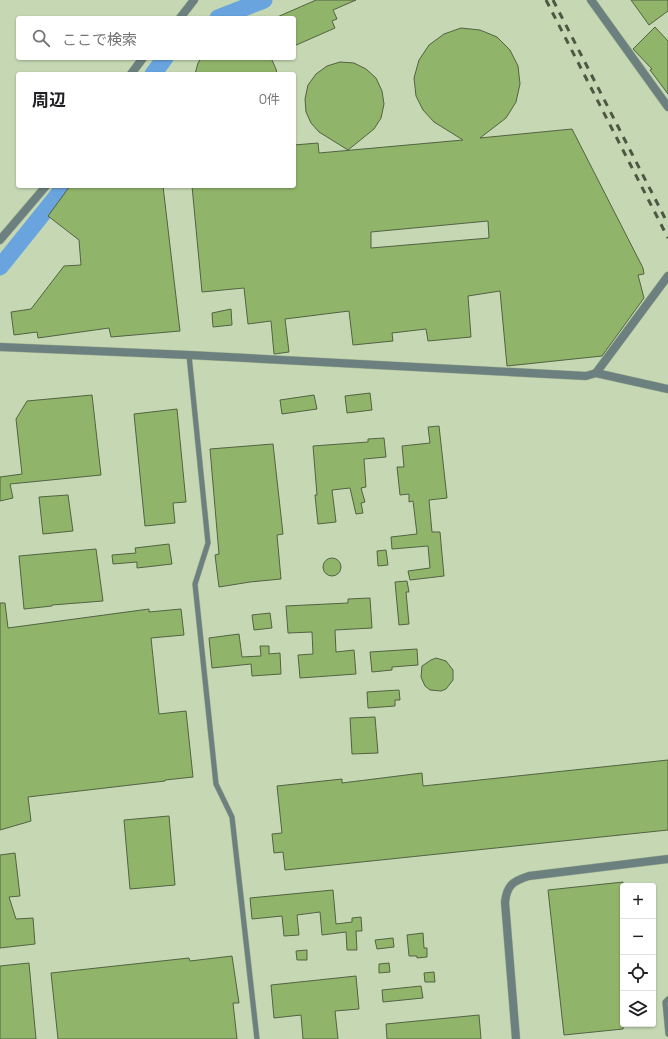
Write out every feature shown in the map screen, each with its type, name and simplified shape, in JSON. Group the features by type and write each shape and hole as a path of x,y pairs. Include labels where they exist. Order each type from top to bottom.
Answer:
{"street":[{"path":"182,16 194,0"},
{"path":"591,0 668,107"},
{"path":"132,72 142,60"},
{"path":"0,240 44,188"},
{"path":"596,373 668,276"},
{"path":"0,347 189,355 586,376 596,373 668,389"},
{"path":"516,1039 505,902 506,891 511,884 519,879 529,876 668,859"}],"lane":[{"path":"189,355 208,543 195,584 216,784 232,817 257,1039"},
{"path":"668,999 665,1002 668,1034"}],"building":[{"path":"316,0 356,0 333,10 337,19 332,21 335,28 296,45 296,16 280,16"},
{"path":"631,0 668,0 668,11 649,25"},
{"path":"655,27 668,41 668,94 650,70 652,69 633,49"},
{"path":"461,28 480,30 497,37 510,50 518,66 520,84 516,102 506,118 480,138 572,129 643,268 644,274 638,275 644,298 602,356 507,366 500,291 468,296 471,337 428,341 426,329 392,333 393,341 353,345 349,311 285,319 289,352 274,354 271,321 248,324 244,288 202,292 192,188 296,188 296,145 318,143 319,153 463,140 434,122 423,110 416,96 414,78 419,60 429,45 444,34","holes":["488,221 489,238 371,248 371,232"]},
{"path":"200,60 272,60 277,72 196,72"},
{"path":"340,62 354,63 366,69 376,78 382,91 384,104 381,118 374,129 348,150 319,132 311,123 306,112 305,99 308,85 316,74 327,66"},
{"path":"69,188 163,188 180,331 111,337 109,328 38,338 37,332 14,335 11,312 31,309 64,266 81,265 79,240 48,216"},
{"path":"231,309 232,325 213,327 212,313"},
{"path":"370,393 372,410 347,413 345,396"},
{"path":"92,395 101,475 10,484 13,498 0,501 0,477 22,474 16,419 27,401"},
{"path":"314,395 317,409 282,414 280,400"},
{"path":"177,409 186,502 173,503 175,523 145,526 134,414"},
{"path":"439,426 447,498 429,500 432,532 440,532 444,576 410,580 408,571 430,568 428,546 392,549 391,537 417,534 413,501 409,502 409,494 400,495 397,467 404,467 402,446 430,443 428,427"},
{"path":"384,438 386,457 364,459 366,487 361,488 365,502 361,503 363,513 356,514 350,488 332,490 336,522 318,524 313,446 368,442 368,439"},
{"path":"273,444 283,534 277,535 281,579 219,587 215,555 219,554 210,449"},
{"path":"68,495 73,531 43,534 39,497"},
{"path":"169,544 172,564 137,568 137,562 113,564 112,555 136,553 135,548"},
{"path":"96,549 103,601 24,609 19,556"},
{"path":"386,550 388,565 378,566 377,551"},
{"path":"332,558 338,561 341,567 338,573 332,576 326,573 323,567 326,561"},
{"path":"407,581 409,592 406,592 409,624 399,625 395,582"},
{"path":"370,598 372,628 335,630 336,652 354,650 356,674 300,678 298,655 313,654 312,632 288,633 286,606 348,603 348,599"},
{"path":"0,603 5,603 8,628 149,609 149,612 181,609 184,635 151,638 159,714 186,711 193,777 28,797 31,821 0,830"},
{"path":"270,613 272,628 254,630 252,615"},
{"path":"239,634 242,657 261,656 260,646 269,646 269,654 280,653 281,674 252,676 251,664 212,668 209,638"},
{"path":"417,649 418,665 392,667 392,670 372,672 370,652"},
{"path":"436,658 446,661 453,670 453,680 446,689 441,691 430,690 425,686 421,677 422,666"},
{"path":"399,690 400,700 395,700 395,706 368,708 367,692"},
{"path":"375,717 378,753 352,754 350,718"},
{"path":"668,760 668,830 285,870 283,852 274,853 272,834 282,833 277,786 342,779 342,783 422,773 423,786"},
{"path":"169,816 175,885 130,889 124,820"},
{"path":"15,853 20,896 9,897 16,919 33,918 35,944 0,948 0,855"},
{"path":"623,882 620,883 620,1027 623,1027 623,1029 564,1035 548,890"},
{"path":"333,890 336,924 352,922 352,918 361,917 362,931 356,931 357,950 347,950 346,932 322,935 320,912 297,915 299,935 284,936 282,916 252,919 250,898"},
{"path":"423,933 424,948 427,948 427,957 417,958 417,956 409,956 407,935"},
{"path":"393,938 394,947 377,949 375,940"},
{"path":"307,950 307,960 297,960 296,951"},
{"path":"232,956 239,1003 233,1003 237,1039 58,1039 51,973 189,958 190,961"},
{"path":"29,963 36,1039 0,1039 0,966"},
{"path":"389,963 390,972 379,973 379,964"},
{"path":"434,972 435,982 425,982 424,973"},
{"path":"356,976 359,1009 335,1011 338,1039 303,1039 301,1015 274,1018 271,985"},
{"path":"421,986 423,998 383,1002 382,990"},
{"path":"479,1015 481,1039 387,1039 386,1024"}],"waterway":[{"path":"223,16 264,0"},
{"path":"154,72 164,60"},
{"path":"0,267 63,188"}],"railway":[{"path":"546,0 668,238"},
{"path":"553,0 668,224"}]}
